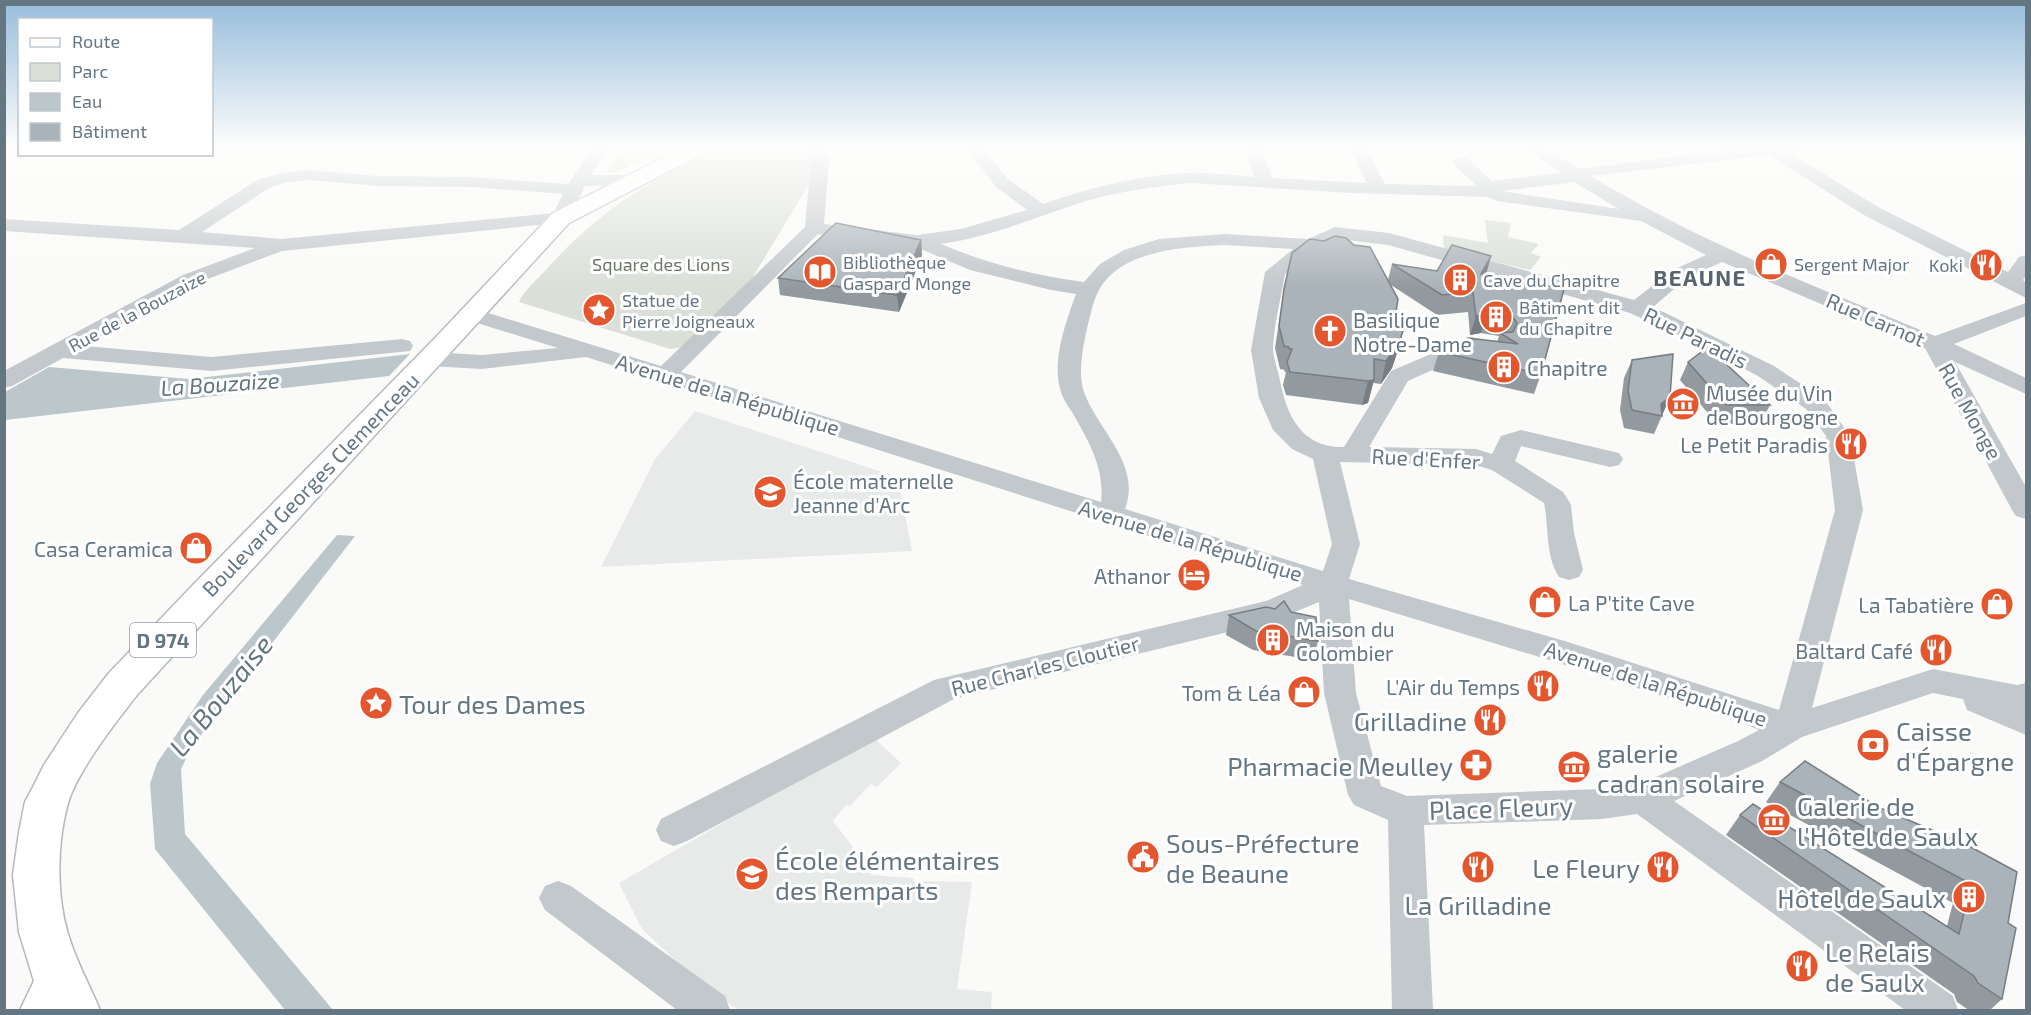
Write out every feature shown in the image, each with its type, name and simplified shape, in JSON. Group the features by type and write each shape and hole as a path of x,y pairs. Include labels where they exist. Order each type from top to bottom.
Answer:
{"main road":[{"name":"D 974","path":"472,314 561,218 607,193"},
{"name":"Boulevard Georges Clemenceau","path":"60,1002 43,932 36,875 47,802 59,777 92,724 123,684 205,595 416,353 472,314"}],"street":[{"path":"183,236 249,193"},
{"path":"4,225 183,236 281,245 561,218 573,193"},
{"path":"665,375 814,228 817,193"},
{"path":"1016,193 1041,212"},
{"path":"814,228 917,241 962,235 1096,193"},
{"path":"1338,455 1301,444 1282,425 1271,398 1262,350 1275,272 1311,245 1335,233 1346,221 1350,193"},
{"path":"1494,193 1497,196 1646,218"},
{"path":"1607,193 1646,218"},
{"path":"1842,193 1870,211 2019,287 2026,261"},
{"name":"Rue Carnot","path":"1646,218 1723,254 1934,344 2026,387"},
{"name":"Rue Paradis","path":"1346,221 1389,239 1638,308 1695,334 1766,371 1815,404 1838,436 1849,510 1790,728"},
{"path":"1109,515 1117,501 1113,468 1071,390 1070,347 1089,289 1107,270 1129,254 1155,245 1236,238 1311,245"},
{"path":"917,241 977,267 1051,284 1089,289"},
{"name":"Rue de la Bouzaize","path":"4,381 190,279 281,245"},
{"path":"1638,308 1680,274 1723,254"},
{"path":"1934,344 2026,309"},
{"name":"Avenue de la République","path":"472,314 1109,515 1568,654 1739,708 1790,728"},
{"path":"1412,1011 1406,811 1366,795 1340,693 1333,584 1346,544 1338,455 1399,376 1465,345 1490,343"},
{"name":"Rue Monge","path":"1934,344 2026,510"},
{"name":"Avenue de la République","path":"60,351 212,364 416,353 482,362 593,352"},
{"name":"Rue d'Enfer","path":"1501,464 1510,441 1521,437 1610,459"},
{"name":"Rue d'Enfer","path":"1338,455 1476,457 1501,464 1554,498 1558,505 1560,533 1569,570"},
{"name":"Rue Charles Cloutier","path":"674,830 945,689 1274,610 1333,584"},
{"path":"1933,681 2017,697 2026,695"},
{"path":"1933,681 2026,722"},
{"name":"Place Fleury","path":"1406,811 1602,804 1642,798 1671,788 1790,728 1933,681"},
{"path":"1642,798 1938,1011"},
{"path":"558,898 710,1011"}],"shaded area":[{"name":"École maternelle Jeanne d'Arc","path":"695,411 898,477 912,551 601,567 655,459"},
{"name":"École élémentaires des Remparts","path":"875,739 901,763 877,787 871,784 850,806 846,805 833,821 856,851 850,871 913,878 913,881 972,882 957,989 992,992 991,1010 739,1010 708,991 642,929 619,883 788,785"}],"green space":[{"name":"Square des Lions","path":"634,193 803,193 748,285 683,347 670,349 519,302 527,290 566,249 606,213"},
{"path":"1485,220 1511,223 1508,237 1539,244 1531,253 1541,257 1530,270 1444,250 1443,235 1488,243"}],"water":[{"name":"La Bouzaize","path":"410,354 389,376 5,420 5,392 49,367 189,379"},
{"name":"La Bouzaise","path":"337,535 355,536 191,748 181,769 185,834 333,1010 285,1010 155,849 150,784 157,763 203,695"}],"building":[{"path":"836,223 921,240 897,295 778,278"},
{"name":"Basilique Notre-Dame","path":"1335,236 1346,238 1354,245 1370,247 1398,299 1394,326 1404,328 1398,345 1386,361 1374,359 1374,380 1290,372 1287,362 1292,349 1284,346 1279,326 1292,253 1310,239 1324,241"},
{"path":"1452,245 1491,256 1481,274 1564,289 1541,374 1439,352 1468,338 1518,344 1500,333 1513,332 1517,323 1513,317 1487,313 1476,316 1473,292 1442,295 1392,264 1437,271"},
{"path":"1708,347 1770,405 1726,405 1688,362"},
{"path":"1673,354 1670,397 1661,404 1662,416 1632,410 1628,391 1632,360"},
{"path":"1284,601 1291,612 1316,617 1318,641 1256,631 1229,615 1266,607 1275,609"},
{"path":"1805,761 1878,807 1969,846 2017,872 2008,923 2016,928 2002,999 1978,983 1974,976 1740,815 1753,804 1959,934 1971,884 1780,782"}],"place":[{"name":"Sergent Major","path":"1771,264"},
{"name":"Koki","path":"1986,265"},
{"name":"Bibliothèque Gaspard Monge","path":"820,272"},
{"name":"Cave du Chapitre","path":"1460,280"},
{"name":"Statue de Pierre Joigneaux","path":"599,310"},
{"name":"Bâtiment dit du Chapitre","path":"1496,317"},
{"name":"Basilique Notre-Dame","path":"1330,331"},
{"name":"Chapitre","path":"1504,367"},
{"name":"Musée du Vin de Bourgogne","path":"1683,404"},
{"name":"Le Petit Paradis","path":"1851,444"},
{"name":"École maternelle Jeanne d'Arc","path":"770,492"},
{"name":"Casa Ceramica","path":"196,548"},
{"name":"Athanor","path":"1194,575"},
{"name":"La P'tite Cave","path":"1545,602"},
{"name":"La Tabatière","path":"1997,604"},
{"name":"Maison du Colombier","path":"1273,640"},
{"name":"Baltard Café","path":"1936,650"},
{"name":"L'Air du Temps","path":"1543,686"},
{"name":"Tom & Léa","path":"1304,692"},
{"name":"Tour des Dames","path":"376,703"},
{"name":"Grilladine","path":"1490,720"},
{"name":"Caisse d'Épargne","path":"1873,745"},
{"name":"Pharmacie Meulley","path":"1476,765"},
{"name":"galerie cadran solaire","path":"1574,767"},
{"name":"Galerie de l'Hôtel de Saulx","path":"1774,820"},
{"name":"Sous-Préfecture de Beaune","path":"1143,857"},
{"name":"La Grilladine","path":"1478,867"},
{"name":"Le Fleury","path":"1663,867"},
{"name":"École élémentaires des Remparts","path":"752,874"},
{"name":"Hôtel de Saulx","path":"1969,897"},
{"name":"Le Relais de Saulx","path":"1802,966"}],"district":[{"name":"BEAUNE","path":"1700,277"}]}
